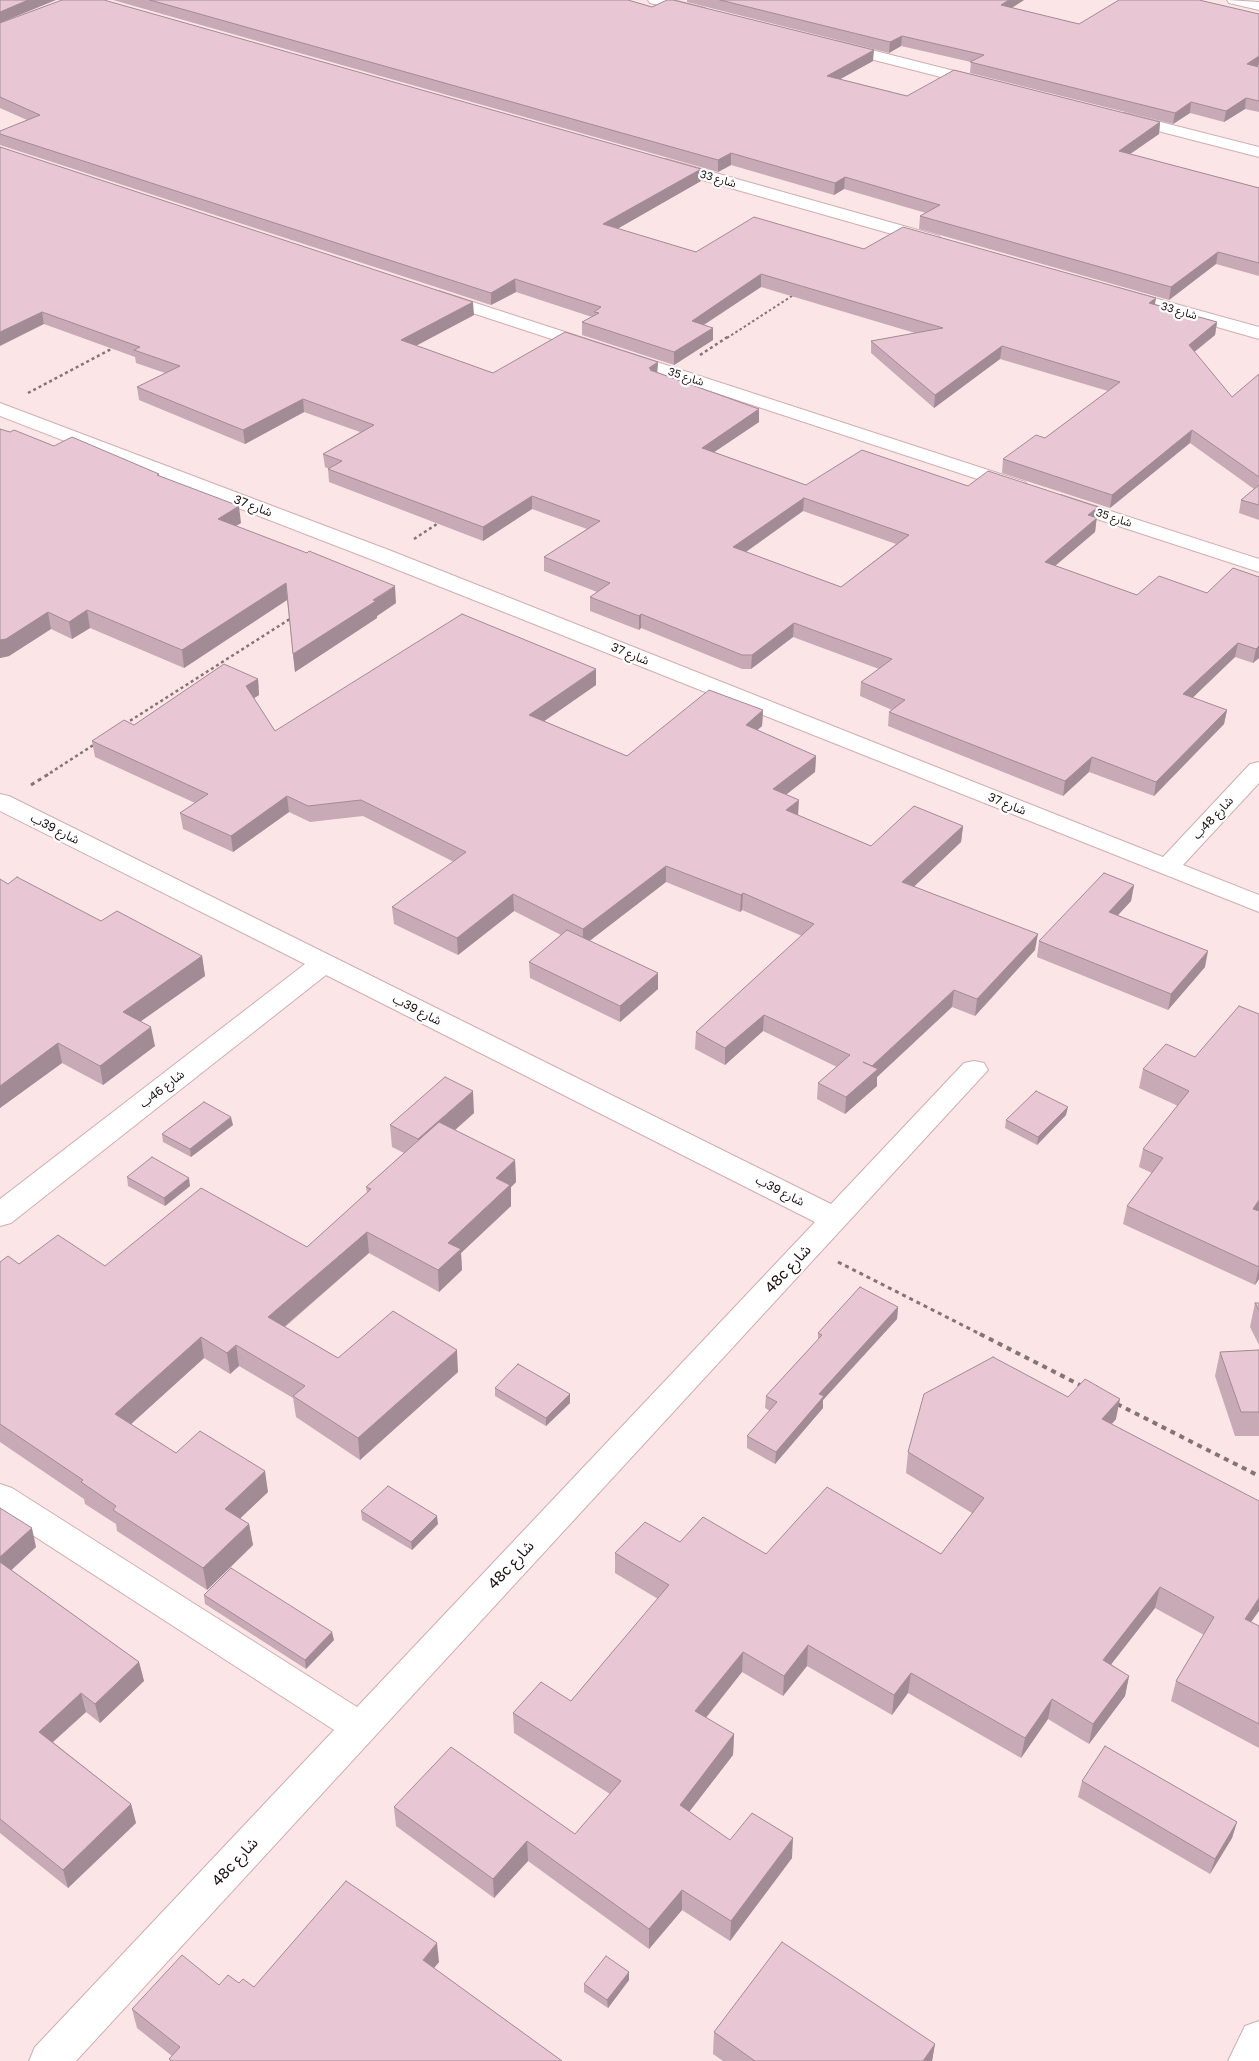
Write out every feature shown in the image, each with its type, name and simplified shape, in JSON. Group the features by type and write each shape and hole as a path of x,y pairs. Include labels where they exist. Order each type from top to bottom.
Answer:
{"street":[{"path":"655,0 680,2 713,15"},
{"path":"1234,0 1259,6"},
{"path":"819,41 1002,87"},
{"path":"1107,114 1259,152"},
{"name":"شارع 33","path":"652,160 953,246"},
{"name":"شارع 35","path":"421,290 1259,566"},
{"name":"شارع 33","path":"1106,290 1259,333"},
{"name":"شارع 37","path":"0,409 386,557 1259,904"},
{"name":"شارع 48ب","path":"1167,867 1259,769"},
{"name":"شارع 39ب","path":"1,802 835,1219"},
{"name":"شارع 46ب","path":"0,1215 324,963"},
{"name":"48c شارع","path":"49,2061 974,1070"},
{"path":"0,1497 360,1728"},
{"path":"1248,2061 1259,2040"}],"path":[{"path":"673,373 796,293"},
{"path":"26,393 115,347"},
{"path":"386,557 444,520"},
{"path":"119,728 294,616"},
{"path":"1,802 103,739"},
{"path":"808,1248 1091,1391"},
{"path":"1109,1400 1259,1476"}],"building":[{"path":"0,0 28,0 0,12"},
{"path":"62,0 104,0 701,169 603,224 696,252 754,217 864,249 903,227 1156,298 1149,303 1217,322 1189,345 1232,397 1259,374 1259,477 1192,430 1112,495 1003,459 1036,435 1045,438 1120,382 1002,346 935,395 871,341 943,328 761,274 692,321 713,328 674,352 582,322 599,313 594,312 601,307 515,279 491,293 0,134 0,131 40,115 0,97 0,23"},
{"path":"150,0 628,0 652,7 667,0 673,0 874,50 827,76 907,96 954,70 1160,122 1119,151 1259,188 1259,263 1218,252 1171,287 920,216 940,205 845,177 835,183 731,153 718,160"},
{"path":"720,0 1009,0 1001,5 1079,24 1119,0 1199,0 1259,14 1259,56 1247,64 1259,67 1259,101 1246,98 1226,111 1191,102 1175,113 970,62 984,55 902,36 890,42"},
{"path":"0,147 473,302 401,340 493,373 565,332 658,362 649,368 652,369 650,370 759,409 702,448 806,485 862,450 968,486 988,471 1098,507 1088,515 1097,518 1045,562 1137,595 1159,576 1207,593 1233,568 1259,577 1259,646 1256,649 1238,643 1183,694 1227,710 1156,782 1092,757 1065,781 889,712 905,700 861,682 892,659 794,623 752,655 742,655 641,614 639,616 590,597 610,583 544,557 600,521 532,496 483,527 328,469 342,461 323,454 374,425 303,399 243,430 137,387 180,366 134,350 140,347 42,312 0,332","holes":["804,498 909,535 841,587 733,547"]},
{"path":"0,429 10,432 14,430 54,446 72,437 159,474 157,475 239,506 218,519 307,553 309,551 395,586 373,600 376,601 293,654 286,583 182,650 87,610 69,622 48,612 6,639 0,640"},
{"path":"1259,485 1259,505 1241,500"},
{"path":"462,614 596,669 529,715 627,756 709,690 763,710 746,725 816,756 773,789 799,800 786,810 871,846 914,806 963,826 902,882 1038,934 977,999 954,990 872,1066 863,1062 878,1069 846,1097 818,1083 850,1055 764,1015 725,1048 696,1032 814,924 743,893 741,895 666,866 583,929 513,894 457,938 392,907 466,852 361,800 308,806 287,796 231,836 180,813 208,794 92,741 124,720 134,725 224,664 258,679 246,686 275,731"},
{"path":"1104,873 1134,885 1109,912 1208,951 1171,994 1039,941"},
{"path":"17,877 101,921 117,911 202,956 123,1012 151,1027 100,1066 58,1043 0,1086 0,879 8,884"},
{"path":"567,930 658,973 620,1006 529,962"},
{"path":"1239,1006 1259,1014 1259,1200 1253,1209 1259,1211 1259,1267 1127,1206 1163,1158 1143,1149 1189,1091 1143,1069 1166,1044 1195,1057"},
{"path":"445,1077 473,1091 418,1139 390,1125"},
{"path":"1036,1091 1068,1107 1038,1137 1006,1120"},
{"path":"204,1102 231,1117 190,1149 162,1134"},
{"path":"439,1122 515,1160 496,1178 510,1185 448,1243 461,1249 438,1270 367,1232 268,1317 338,1358 393,1311 457,1350 358,1438 293,1396 305,1386 236,1345 227,1353 201,1337 115,1414 176,1453 200,1431 265,1471 225,1509 249,1524 203,1568 113,1510 116,1506 81,1482 83,1480 0,1424 0,1262 8,1256 19,1264 58,1235 105,1266 201,1188 307,1247 371,1189 366,1187"},
{"path":"152,1157 189,1178 164,1198 127,1177"},
{"path":"860,1287 898,1307 819,1394 824,1396 776,1452 747,1436 777,1402 766,1396 822,1335 818,1333"},
{"path":"1259,1350 1259,1412 1241,1412 1220,1352"},
{"path":"993,1357 1068,1397 1085,1379 1120,1399 1102,1419 1259,1501 1259,1598 1245,1619 1259,1626 1259,1724 1176,1681 1214,1617 1160,1587 1103,1660 1129,1676 1093,1724 1052,1699 1025,1738 911,1673 894,1695 808,1645 784,1676 743,1652 695,1711 734,1734 680,1805 730,1840 752,1813 793,1838 731,1921 682,1890 649,1929 527,1841 493,1879 394,1807 451,1747 575,1834 621,1781 513,1713 541,1682 571,1701 669,1585 615,1553 645,1522 680,1542 703,1517 766,1554 827,1487 941,1554 984,1498 908,1452 924,1394"},
{"path":"518,1364 570,1394 546,1418 495,1388"},
{"path":"388,1486 437,1516 411,1542 361,1511"},
{"path":"0,1508 32,1528 0,1557"},
{"path":"0,1562 139,1662 95,1704 81,1693 39,1732 131,1804 63,1870 0,1819"},
{"path":"231,1568 332,1632 305,1660 204,1595"},
{"path":"1105,1746 1237,1822 1215,1859 1082,1781"},
{"path":"346,1881 437,1943 423,1960 562,2061 172,2061 169,2059 180,2047 132,2009 182,1955 219,1985 228,1975 239,1983 243,1979 254,1987"},
{"path":"782,1942 935,2044 923,2061 755,2061 714,2032"},
{"path":"606,1956 629,1972 607,2000 584,1984"}]}
